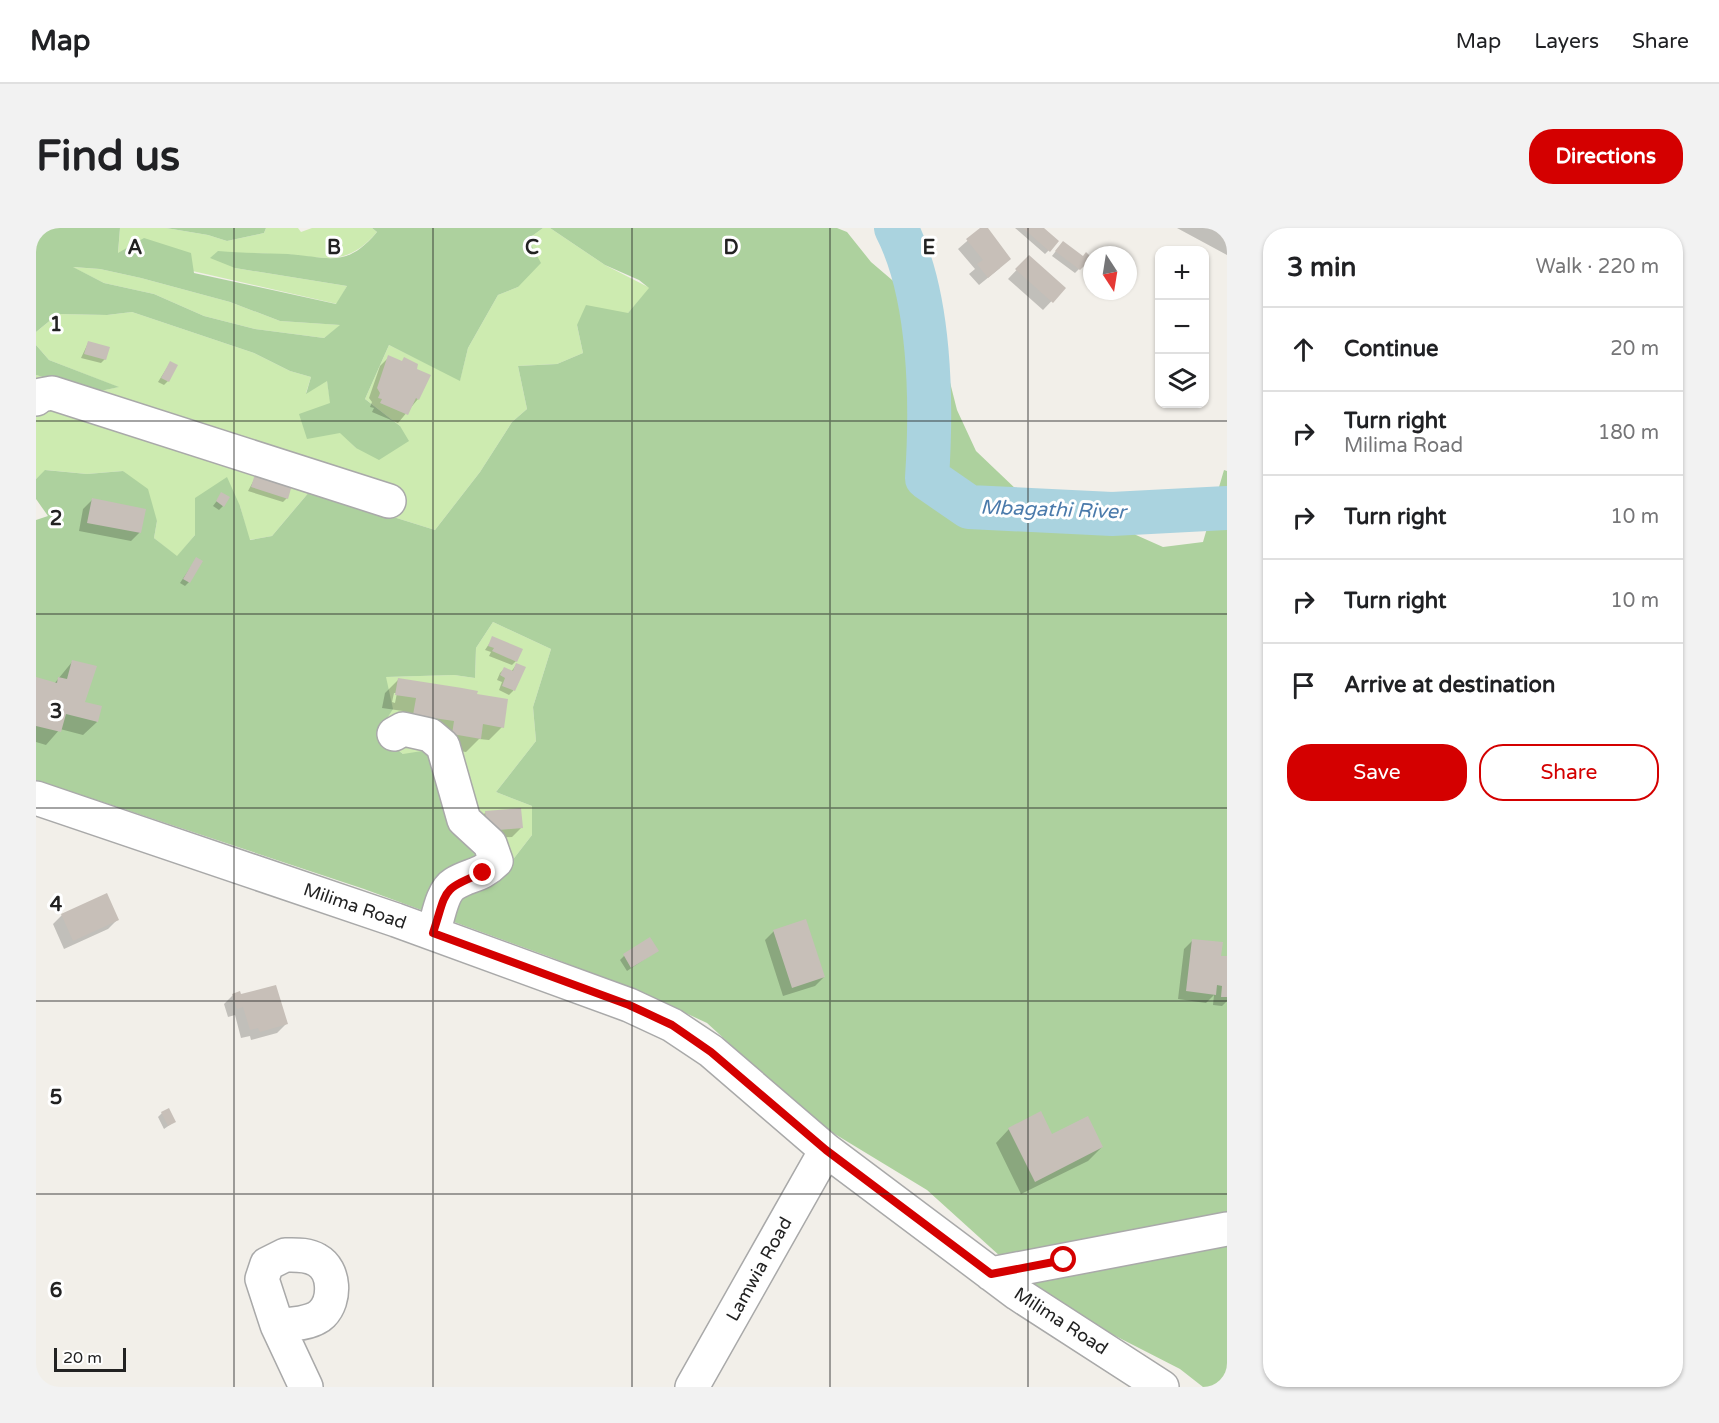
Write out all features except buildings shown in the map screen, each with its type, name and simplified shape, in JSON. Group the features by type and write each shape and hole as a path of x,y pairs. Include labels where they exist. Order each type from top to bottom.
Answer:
{"street":[{"path":"36,399 41,395 52,393 388,501"},
{"path":"394,734 403,729 430,735 443,746 464,820 490,844 496,861 483,873 454,884 447,890 433,933"},
{"name":"Milima Road","path":"36,798 433,933 629,1005 672,1025 711,1052 826,1150 991,1274 1062,1324 1162,1387"},
{"name":"Lamwia Road","path":"693,1387 826,1150"},
{"path":"991,1274 1227,1229"},
{"path":"277,1325 306,1387"}],"green space":[{"path":"36,228 120,228 118,253 144,238 191,253 194,273 336,304 347,286 235,268 210,258 218,251 336,258 346,256 366,244 377,232 372,228 543,228 528,239 541,263 518,287 498,295 468,348 460,381 389,345 365,399 400,426 409,441 379,460 356,448 340,433 307,439 299,414 330,403 327,381 306,394 311,377 290,371 254,353 132,312 107,315 58,314 36,332","holes":["73,267 100,269 230,302 280,321 340,325 324,338 255,329 204,316 154,294 104,283"]},
{"path":"120,228 166,228 208,235 227,241 264,233 266,228 298,228 301,232 312,228 372,228 377,232 365,244 341,257 317,258 257,254 250,256 235,268 347,286 337,304 118,254"},
{"path":"166,228 266,228 264,233 227,241 208,235"},
{"path":"543,228 550,228 605,265 650,288 628,313 577,325 583,353 557,364 518,366 527,409 512,422 480,472 435,530 310,491 272,536 249,540 240,506 195,498 195,535 177,557 154,538 157,521 123,471 87,474 46,470 36,479 36,375 96,392 118,387 49,360 36,345 36,332 58,314 107,315 132,312 254,353 290,371 311,377 306,393 327,380 335,417 343,433 356,448 400,426 365,399 389,345 460,380 468,348 498,295 518,287 528,239"},
{"path":"550,228 837,228 847,232 871,262 933,315 957,410 976,451 1019,492 1084,500 1136,535 1163,547 1203,542 1224,470 1227,471 1227,1387 1203,1387 1180,1369 1053,1304 927,1190 815,1122 707,1023 649,996 550,957 364,889 36,780 36,520 48,516 36,499 36,479 45,470 87,474 123,471 148,489 157,521 154,538 177,556 195,535 195,498 227,477 240,506 250,540 272,536 310,491 435,530 480,472 512,422 527,409 518,366 557,364 583,353 577,325 586,305 628,313 649,288 639,280 605,265","holes":["493,622 551,649 533,707 536,741 496,792 532,806 532,835 508,866 491,871 457,836 435,749 403,754 377,734 393,709 386,677 454,675 475,678 476,648"]},
{"path":"72,267 100,269 141,278 230,302 280,321 341,325 324,338 255,329 204,316 154,294 104,283"},
{"path":"36,345 49,360 119,387 96,392 36,375"},
{"path":"493,622 551,649 533,707 536,741 496,792 532,806 532,835 508,866 491,871 457,836 445,795 403,754 377,734 392,709 385,677 454,675 475,678 476,648"}],"waterway":[{"name":"Mbagathi River","path":"896,228 908,255 923,317 929,384 927,478 969,507 1112,514 1227,508"}],"route":[{"path":"483,873 454,884 447,890 433,933 629,1005 672,1025 711,1052 826,1150 991,1274 1064,1260"}]}
